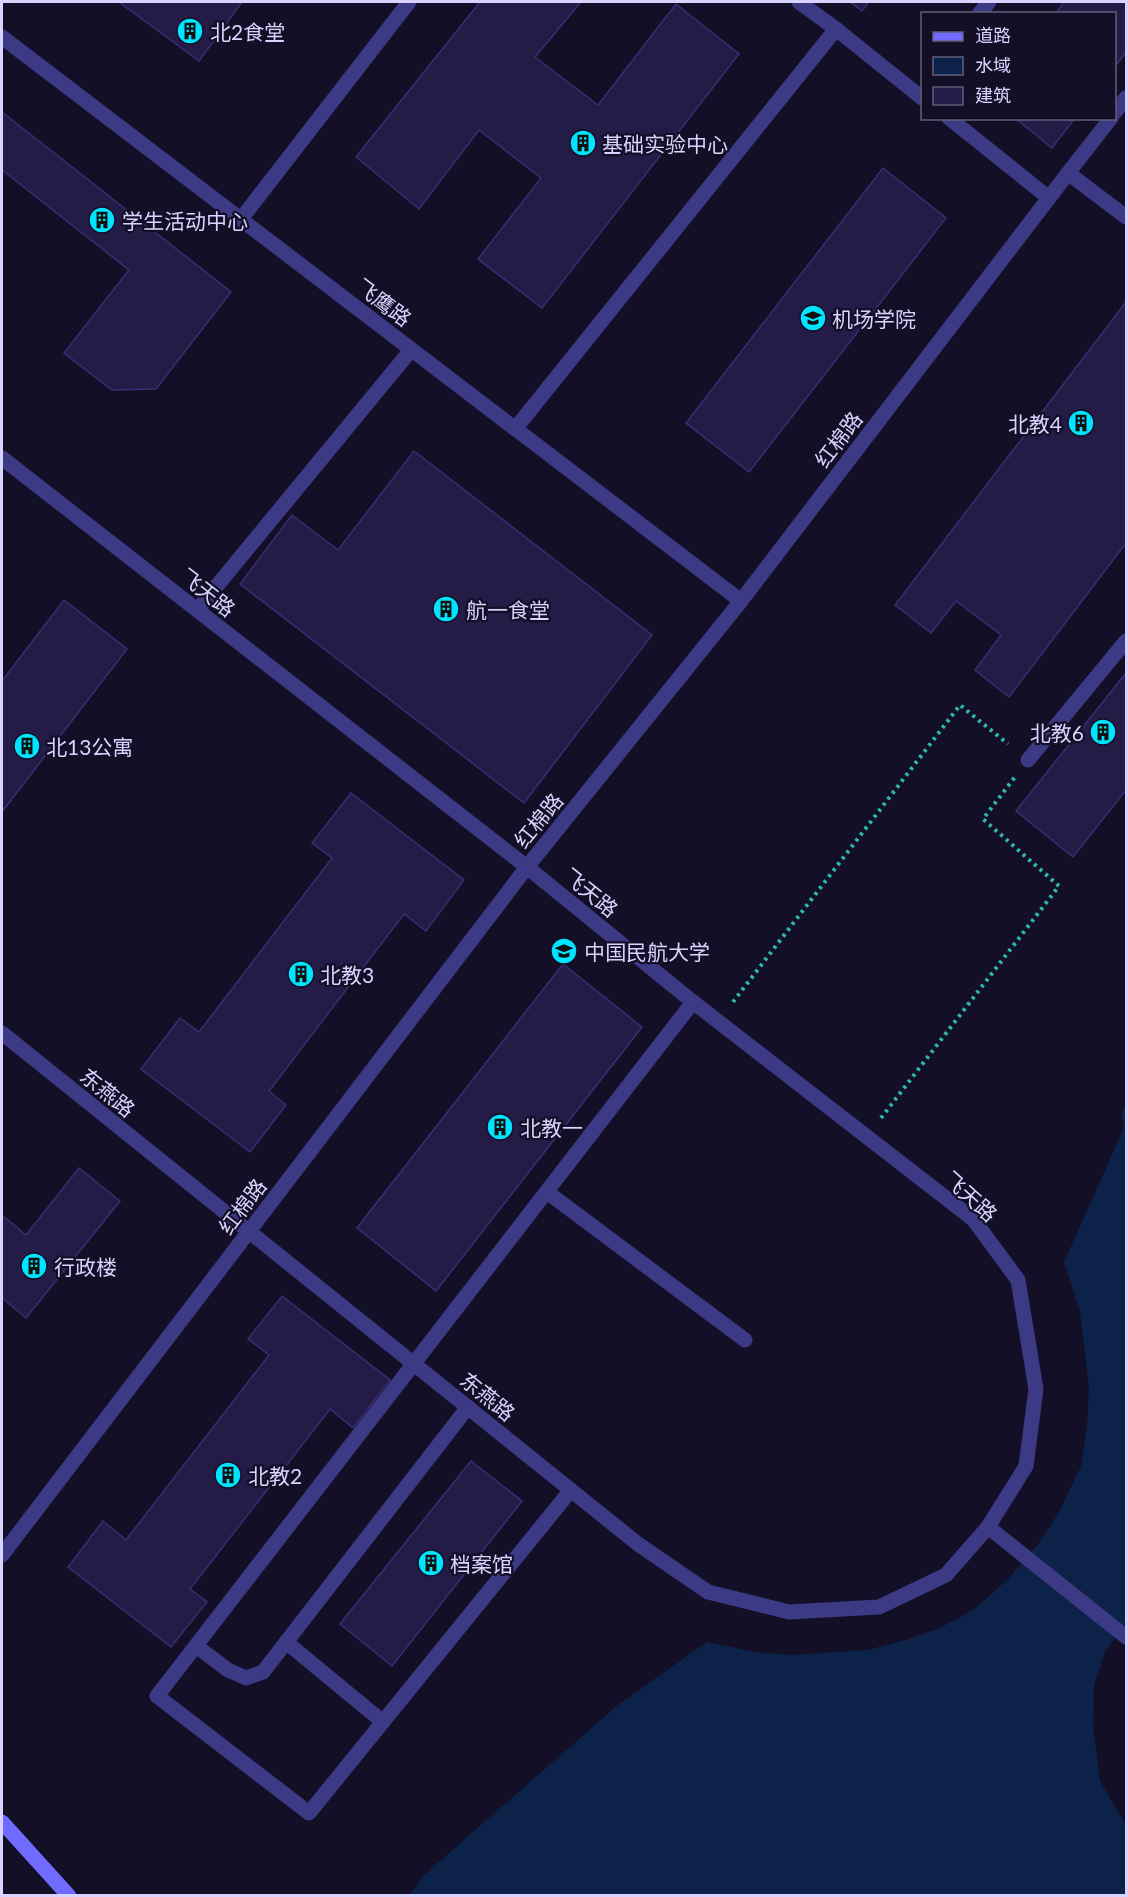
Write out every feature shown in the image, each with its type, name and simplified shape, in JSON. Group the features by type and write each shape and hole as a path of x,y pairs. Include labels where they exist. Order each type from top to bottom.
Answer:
{"main road":[{"path":"2,1822 69,1896"}],"lane":[{"path":"240,219 410,2"},
{"path":"799,2 921,92"},
{"path":"515,429 836,29"},
{"name":"飞鹰路","path":"2,37 741,601"},
{"path":"1116,110 1126,98"},
{"path":"952,120 1049,198"},
{"name":"红棉路","path":"2,1556 527,867 741,601 1109,120"},
{"path":"1068,174 1126,217"},
{"path":"197,610 411,350"},
{"name":"飞天路","path":"2,458 527,867 693,1002 973,1220 1018,1280 1036,1389 1026,1466 988,1527"},
{"path":"1028,760 1126,641"},
{"path":"571,1490 309,1813 157,1696 415,1365 693,1002"},
{"name":"东燕路","path":"2,1033 638,1544 708,1592 789,1612 879,1607 946,1575 988,1527"},
{"path":"547,1192 745,1340"},
{"path":"196,1646 228,1670 246,1677 263,1672 468,1407"},
{"path":"988,1527 1123,1634"},
{"path":"286,1642 383,1722"}],"path":[{"path":"718,1021 960,705 1028,760 983,819 1059,886 867,1137"}],"water":[{"path":"1126,1103 1126,1623 1105,1652 1094,1685 1093,1725 1100,1781 1126,1825 1126,1895 409,1896 424,1875 619,1704 707,1642 755,1652 791,1655 867,1650 940,1628 976,1608 1008,1579 1039,1543 1059,1512 1081,1466 1087,1426 1089,1387 1080,1312 1064,1262 1124,1128 1122,1112"}],"building":[{"name":"北2食堂","path":"119,2 242,2 199,61"},
{"name":"基础实验中心","path":"480,2 581,2 535,57 598,105 676,4 739,54 542,308 478,259 541,178 479,130 419,209 356,157"},
{"path":"850,2 869,2 862,11"},
{"path":"1064,2 1126,2 1126,52 1116,65 1116,12 1056,12"},
{"name":"学生活动中心","path":"2,112 231,292 156,389 112,390 64,353 129,270 2,170"},
{"path":"1017,120 1073,120 1052,148"},
{"path":"883,168 946,218 749,472 686,423"},
{"name":"北教4","path":"1126,302 1126,543 1009,697 975,670 1001,635 956,601 931,633 895,605"},
{"name":"航一食堂","path":"414,451 652,635 524,803 240,584 292,515 338,550"},
{"name":"北13公寓","path":"64,600 127,649 2,812 2,681"},
{"name":"北教6","path":"1126,673 1126,790 1073,857 1016,811"},
{"name":"北教3","path":"351,793 464,880 426,931 404,914 269,1091 286,1105 250,1152 141,1069 180,1018 199,1032 332,858 312,843"},
{"name":"北教一","path":"563,964 642,1027 436,1291 357,1228"},
{"name":"行政楼","path":"79,1168 120,1201 26,1318 2,1298 2,1215 26,1235"},
{"name":"北教2","path":"282,1296 390,1380 353,1428 330,1409 190,1589 207,1602 171,1647 68,1567 103,1521 126,1540 269,1355 248,1339"},
{"name":"档案馆","path":"471,1461 522,1501 392,1666 340,1624"}],"place":[{"name":"北2食堂","path":"190,31"},
{"name":"基础实验中心","path":"583,143"},
{"name":"学生活动中心","path":"102,220"},
{"name":"机场学院","path":"813,318"},
{"name":"北教4","path":"1081,423"},
{"name":"航一食堂","path":"446,609"},
{"name":"北教6","path":"1103,732"},
{"name":"北13公寓","path":"27,746"},
{"name":"中国民航大学","path":"564,951"},
{"name":"北教3","path":"301,974"},
{"name":"北教一","path":"500,1127"},
{"name":"行政楼","path":"34,1266"},
{"name":"北教2","path":"228,1475"},
{"name":"档案馆","path":"431,1563"}]}
